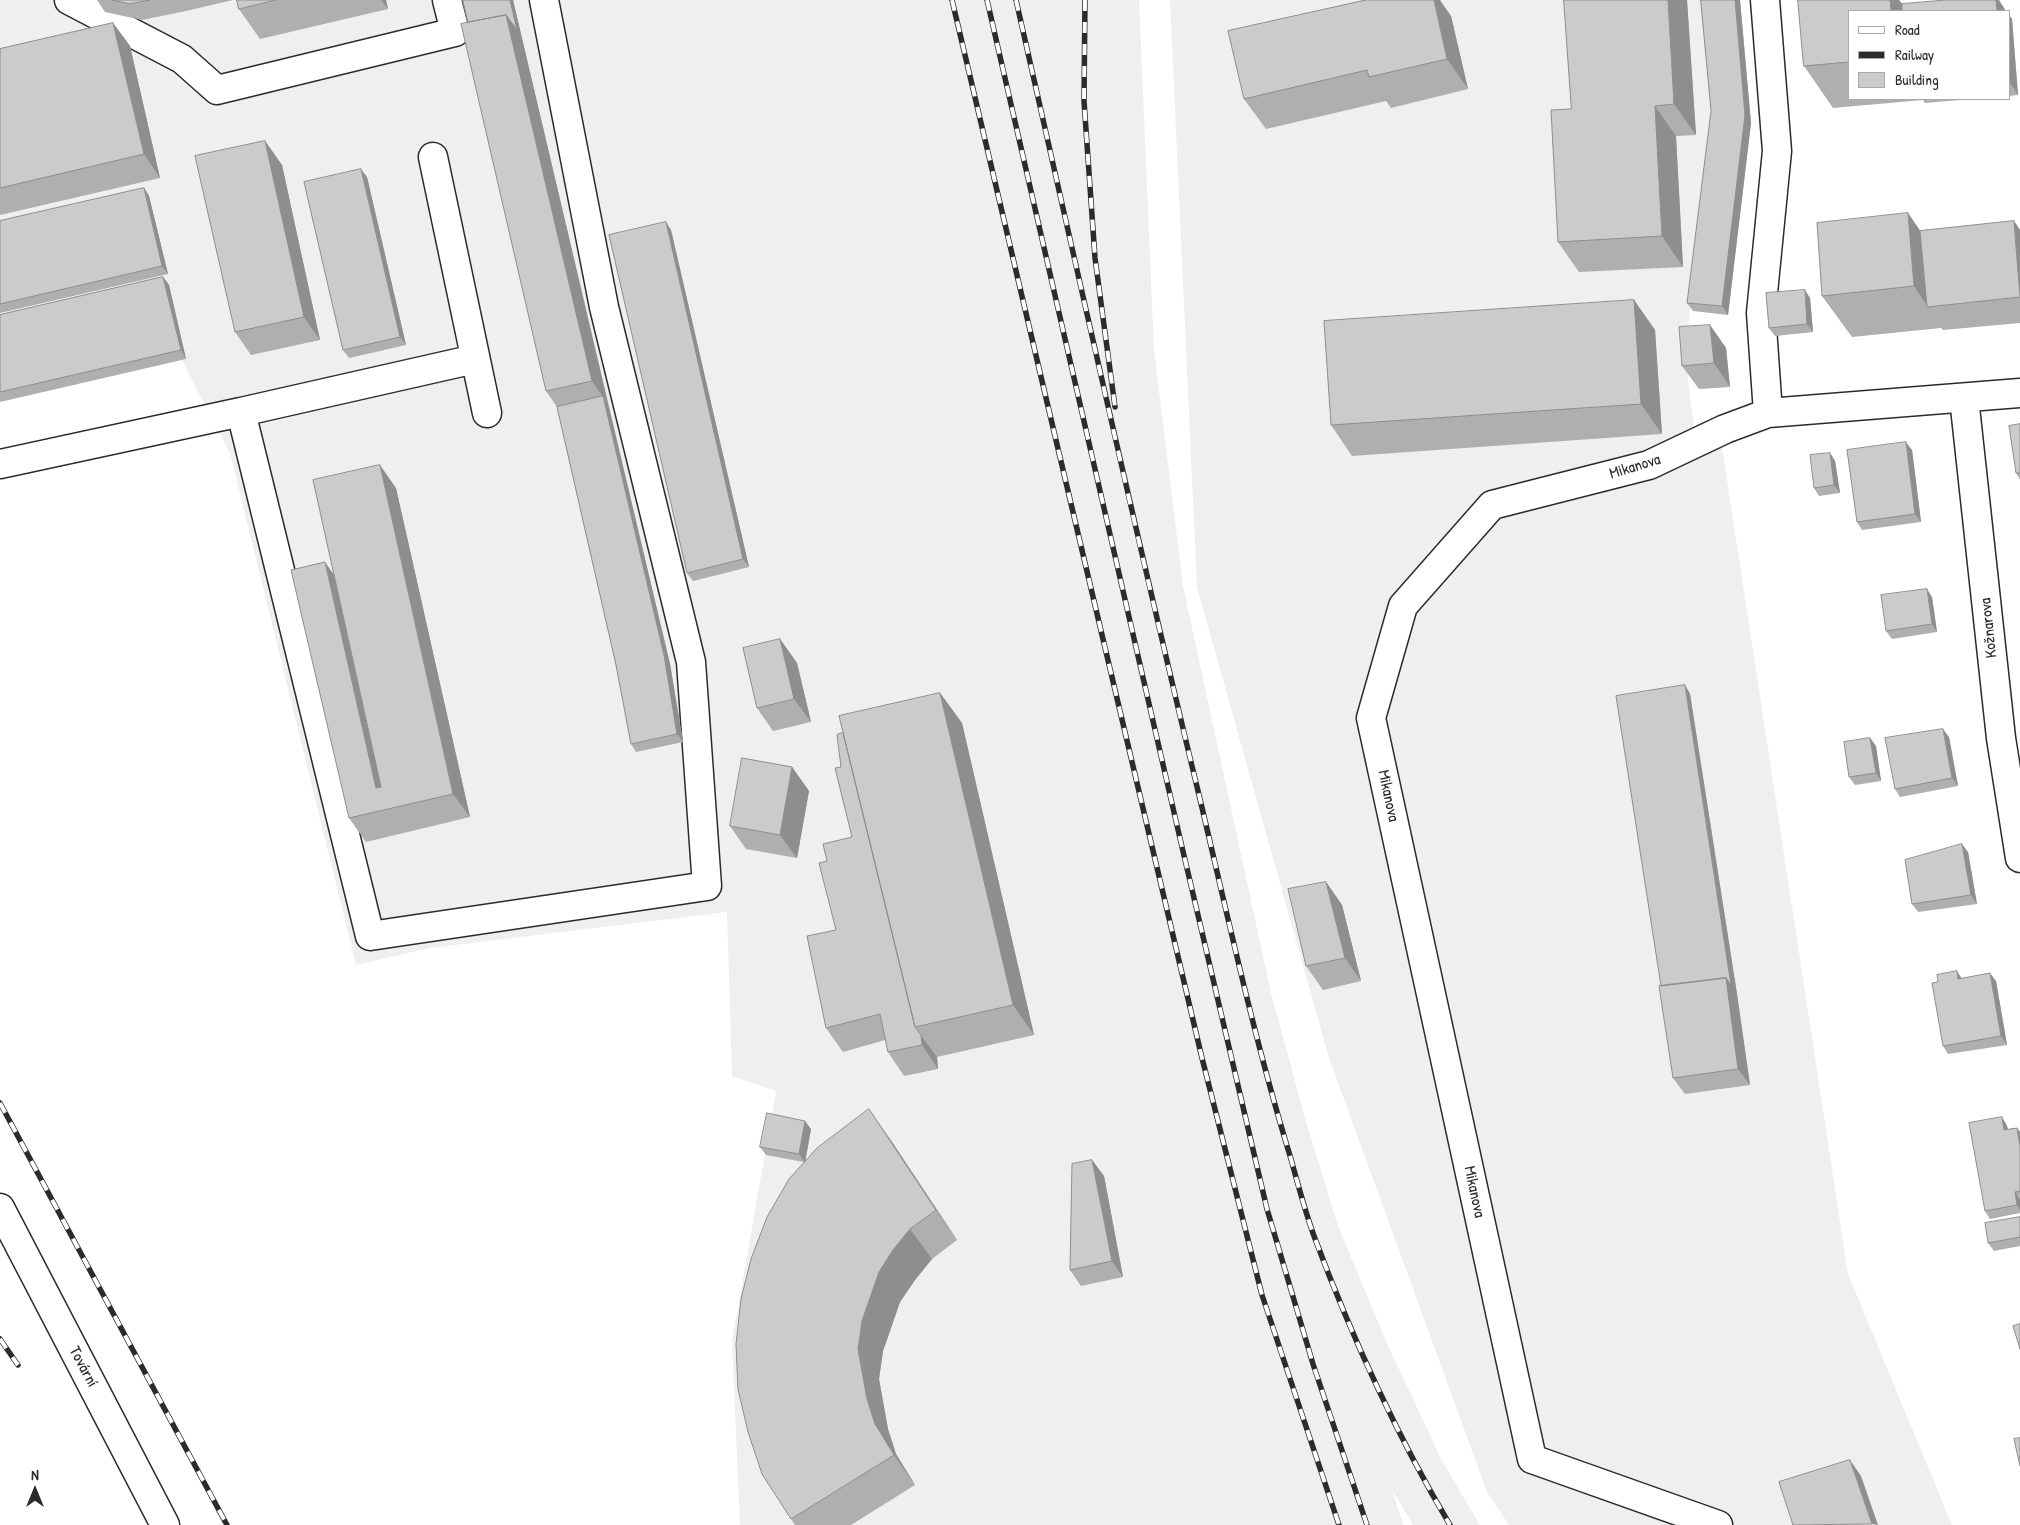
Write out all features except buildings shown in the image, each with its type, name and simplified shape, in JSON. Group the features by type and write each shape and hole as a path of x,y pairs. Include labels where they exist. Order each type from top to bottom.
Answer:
{"street":[{"path":"69,0 182,59 217,90 455,32 447,0"},
{"path":"240,412 370,936 707,886 692,662 604,308 544,0"},
{"path":"1765,0 1777,150 1761,313 1768,413"},
{"path":"433,157 487,413"},
{"path":"0,464 240,412 475,358"},
{"name":"Mikanova","path":"1718,1525 1532,1459 1371,718 1403,606 1492,505 1649,465 1725,429 1768,413 2020,393"},
{"name":"Kožnarova","path":"1964,398 2000,738 2020,858"},
{"name":"Tovární","path":"0,1208 165,1525"}],"shaded area":[{"path":"0,0 1139,0 1154,350 1183,586 1271,993 1305,1118 1338,1226 1385,1339 1441,1459 1480,1525 1413,1525 1392,1489 1403,1525 740,1525 732,1341 776,1091 732,1076 727,912 430,948 356,965 230,453 161,320 0,356"},
{"path":"1170,0 1702,0 1712,115 1685,354 1697,454 1722,447 1848,1274 1952,1525 1509,1525 1487,1492 1329,1058 1197,587"}],"railway":[{"path":"952,0 1202,1058 1262,1295 1339,1525"},
{"path":"987,0 1267,1209 1313,1364 1367,1525"},
{"path":"1016,0 1152,597 1265,1069 1311,1227 1343,1310 1393,1420 1450,1525"},
{"path":"1085,0 1084,101 1095,258 1115,407"},
{"path":"0,1103 227,1525"},
{"path":"0,1339 18,1365"}]}
